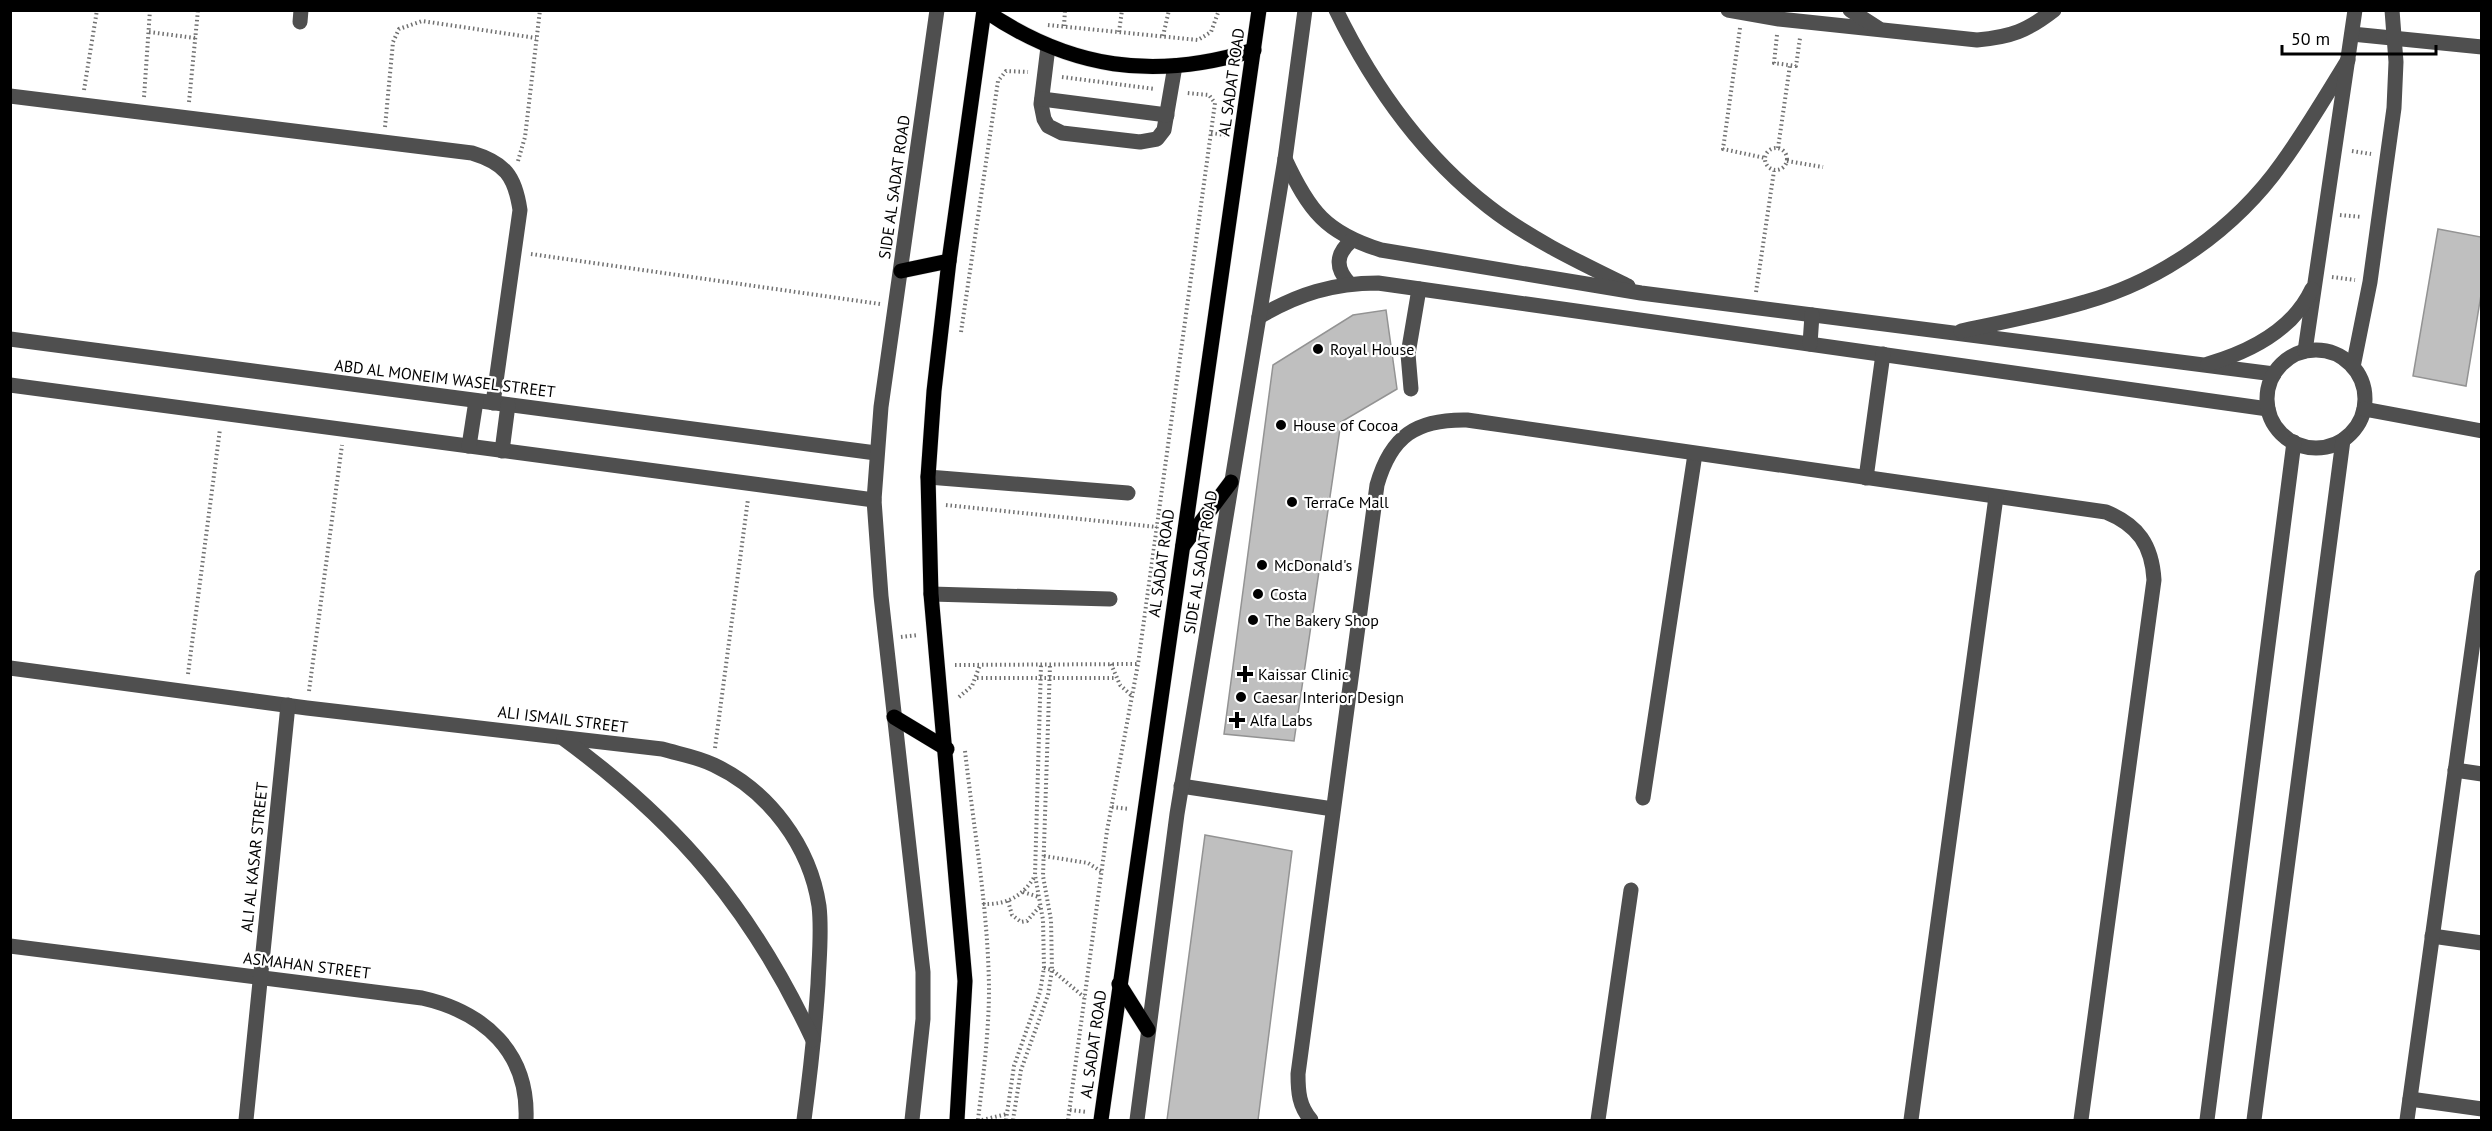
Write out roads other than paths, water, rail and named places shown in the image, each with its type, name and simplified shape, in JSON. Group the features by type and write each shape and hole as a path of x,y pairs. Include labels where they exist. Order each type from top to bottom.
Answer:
{"main road":[{"path":"957,1120 966,981 947,749 931,594 928,477 933,401 949,261 984,10 1017,33 1048,47 1110,64 1175,66 1211,61 1254,50"},
{"name":"AL SADAT ROAD","path":"1101,1120 1259,10"},
{"path":"901,271 949,261"},
{"path":"1182,549 1232,482"},
{"path":"894,717 947,749"},
{"path":"1119,984 1148,1030"}],"street":[{"name":"SIDE AL SADAT ROAD","path":"912,1120 923,1019 923,972 876,548 874,500 876,453 937,10"},
{"name":"SIDE AL SADAT ROAD","path":"1137,1120 1181,786 1285,159 1305,10"},
{"path":"1336,10 1354,48 1383,94 1415,136 1452,175 1490,208 1535,237 1641,293"},
{"path":"1850,10 1881,30"},
{"path":"1735,12 1779,19 1977,40 2006,38 2032,27 2054,10"},
{"path":"2306,351 2355,10"},
{"path":"2353,367 2370,282 2396,85 2392,10"},
{"path":"2352,34 2481,48"},
{"path":"1048,47 1042,99 1044,119 1048,126 1062,133 1152,142 1164,130 1175,66"},
{"path":"1950,333 2087,302 2132,285 2175,262 2214,234 2250,201 2282,164 2348,60"},
{"path":"10,96 472,153 491,159 507,172 517,190 519,210 501,404 502,451"},
{"path":"1042,99 1167,115"},
{"path":"1285,159 1300,191 1322,219 1351,241 1381,250 1641,293 2274,374"},
{"path":"1349,283 1340,274 1338,261 1341,249 1351,241"},
{"path":"2201,366 2230,357 2258,344 2283,326 2304,304 2318,276"},
{"path":"1259,317 1286,301 1317,289 1349,283 1378,283 2268,409"},
{"path":"1411,388 1408,354 1419,289"},
{"path":"1810,344 1812,315"},
{"name":"ABD AL MONEIM WASEL STREET","path":"10,339 876,453"},
{"path":"2306,351 2331,353 2353,367 2364,387 2364,410 2357,427 2343,440 2324,447 2303,447 2274,425 2268,409 2268,391 2274,374 2287,360 2306,351"},
{"path":"1866,478 1883,354"},
{"path":"10,385 874,500"},
{"path":"469,446 476,400"},
{"path":"2364,410 2481,431"},
{"path":"1311,1120 1305,1113 1298,1094 1298,1074 1377,485 1384,461 1398,441 1418,427 1442,420 1467,420 2106,512 2123,519 2137,530 2147,544 2153,561 2152,591 2081,1120"},
{"path":"2254,1120 2343,440"},
{"path":"2206,1120 2294,442"},
{"path":"1643,798 1695,454"},
{"path":"928,477 1128,493"},
{"path":"1911,1120 1995,497"},
{"path":"2407,1120 2479,608 2481,577"},
{"path":"931,594 1110,599"},
{"name":"ALI ISMAIL STREET","path":"10,668 307,708 662,749 713,764 745,783 772,807 794,837 810,870 819,906 820,943 814,1041 804,1120"},
{"name":"ALI AL KASAR STREET","path":"246,1120 288,705"},
{"path":"561,738 625,786 691,849 728,893 760,940 789,989 814,1041"},
{"path":"2455,770 2481,774"},
{"path":"1181,786 1333,809"},
{"path":"1598,1120 1630,890"},
{"path":"2432,936 2481,943"},
{"name":"ASMAHAN STREET","path":"10,946 422,998 450,1004 476,1017 498,1037 514,1062 524,1089 526,1120"},
{"path":"2410,1099 2481,1109"}],"place":[{"name":"Royal House","path":"1318,349"},
{"name":"House of Cocoa","path":"1281,425"},
{"name":"TerraCe Mall","path":"1292,502"},
{"name":"McDonald's","path":"1262,565"},
{"name":"Costa","path":"1258,594"},
{"name":"The Bakery Shop","path":"1253,620"},
{"name":"Kaissar Clinic","path":"1245,674"},
{"name":"Caesar Interior Design","path":"1241,697"},
{"name":"Alfa Labs","path":"1237,720"}]}
